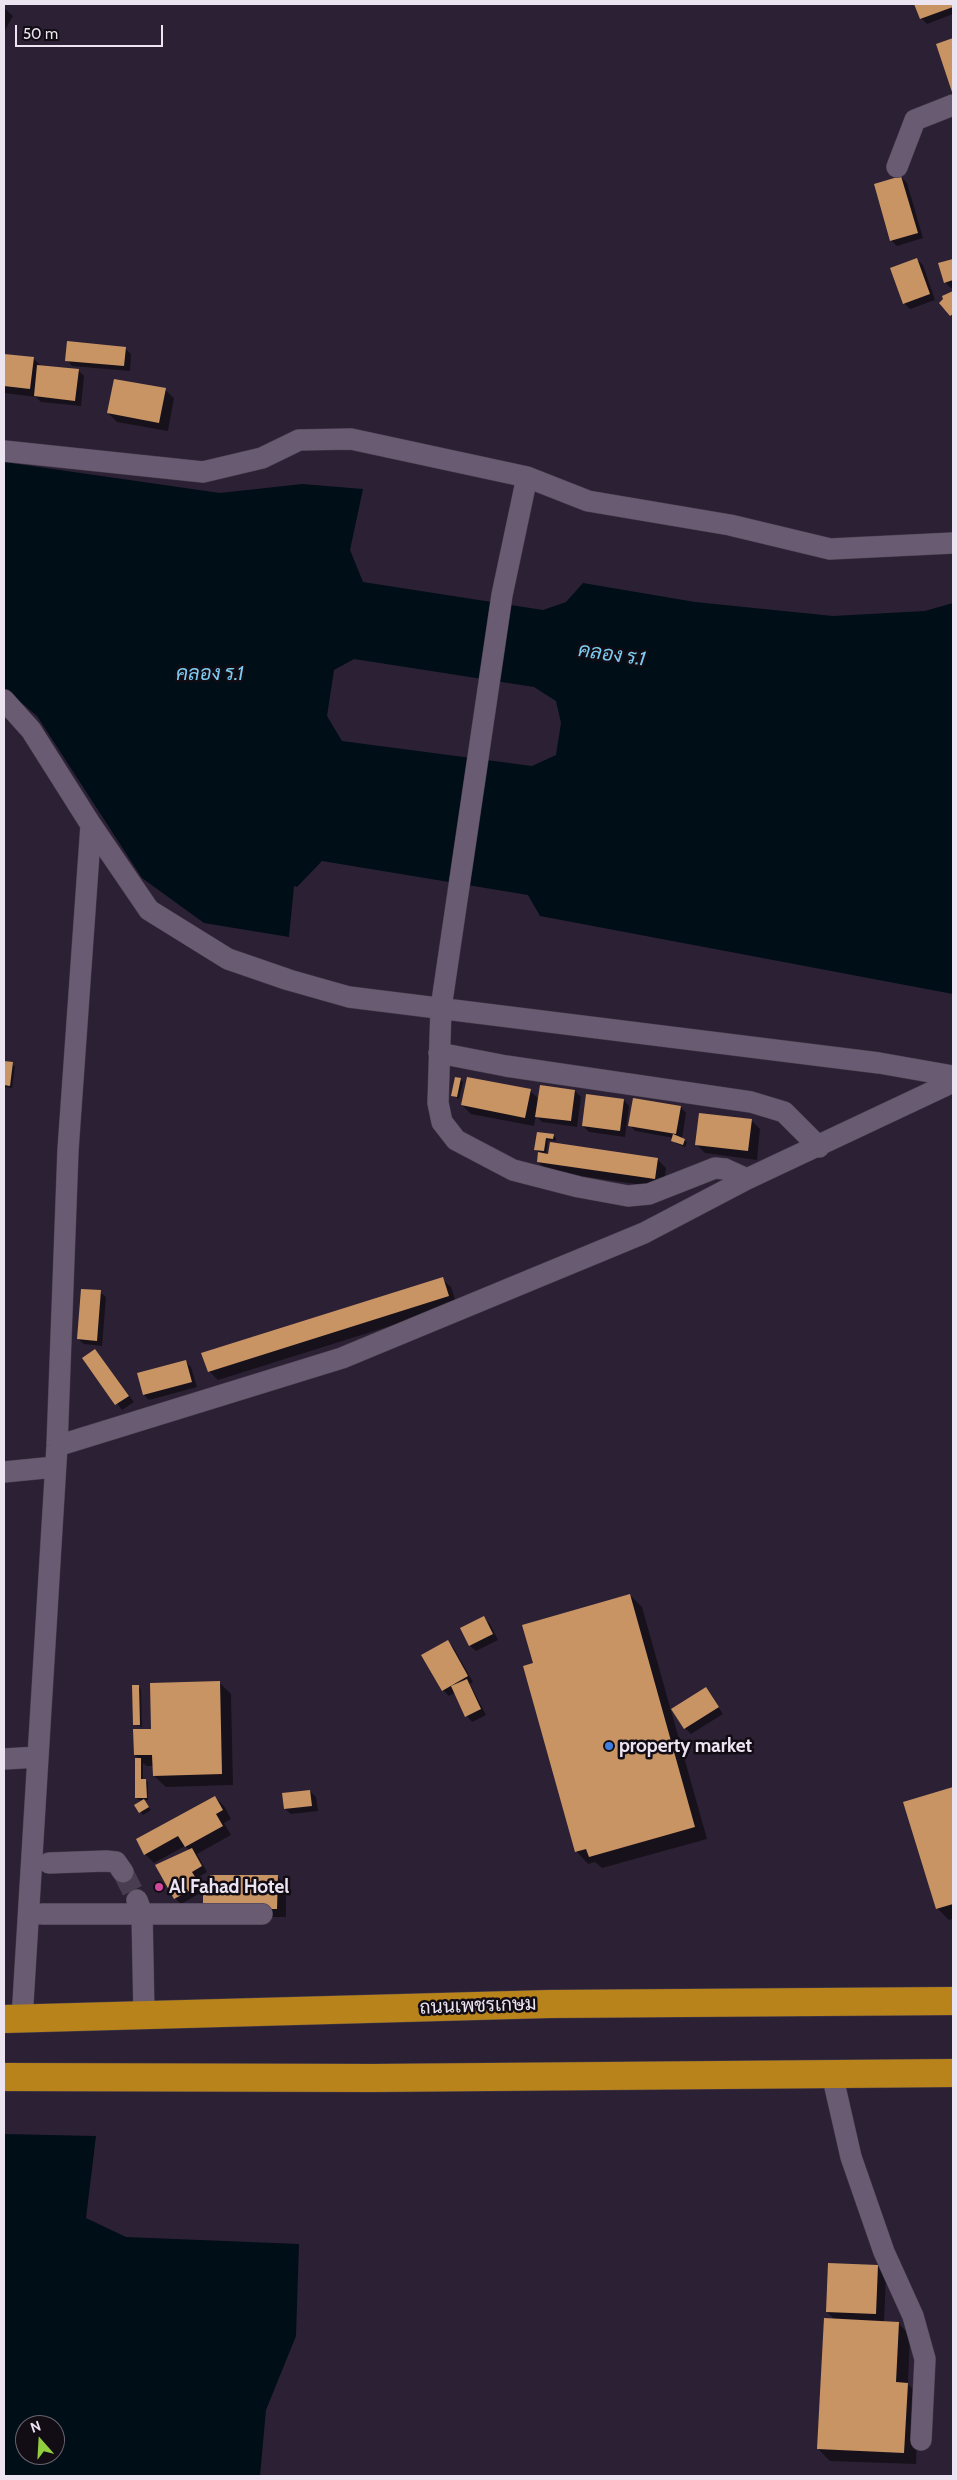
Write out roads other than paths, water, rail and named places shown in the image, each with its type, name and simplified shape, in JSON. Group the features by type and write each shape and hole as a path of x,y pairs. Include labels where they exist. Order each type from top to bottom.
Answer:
{"highway":[{"name":"ถนนเพชรเกษม","path":"13,2019 549,2004 953,2001"},
{"path":"4,2077 373,2078 953,2073"}],"street":[{"path":"897,167 915,120 953,105"},
{"path":"4,451 202,472 262,458 299,440 351,439 527,477 588,501 730,525 830,549 953,543"},
{"path":"527,477 502,595 441,1008 438,1103 442,1122 456,1140 512,1170 579,1187 628,1196 649,1194 715,1168 725,1169 747,1179"},
{"path":"4,700 31,730 91,825 149,910 228,959 289,980 349,997 879,1063 953,1076"},
{"path":"13,2019 38,1757 56,1456 68,1150 91,825"},
{"path":"439,1053 506,1066 751,1102 784,1112 818,1147"},
{"path":"4,1472 342,1358 644,1232 747,1179 953,1082"},
{"path":"4,1759 38,1757"},
{"path":"49,1863 106,1860 116,1862 122,1872"},
{"path":"42,1914 140,1906 262,1914"},
{"path":"140,1906 144,2015"},
{"path":"832,2074 851,2157 884,2252 913,2316 925,2359 921,2440"}],"water":[{"name":"คลอง ร.1","path":"4,462 220,493 302,484 363,489 350,550 363,582 543,610 566,602 583,583 695,602 833,616 925,611 953,603 953,994 540,916 528,895 322,861 297,887 294,886 289,937 204,923 142,878 37,716 4,688","holes":["354,659 534,687 556,701 561,723 556,755 532,766 342,741 327,716 334,670"]},
{"path":"4,2134 96,2136 86,2218 126,2237 299,2244 296,2336 266,2410 260,2476 4,2476"}],"tunnel":[{"path":"123,1872 137,1900"}],"place":[{"name":"property market","path":"609,1746"},
{"name":"Al Fahad Hotel","path":"159,1887"}]}
